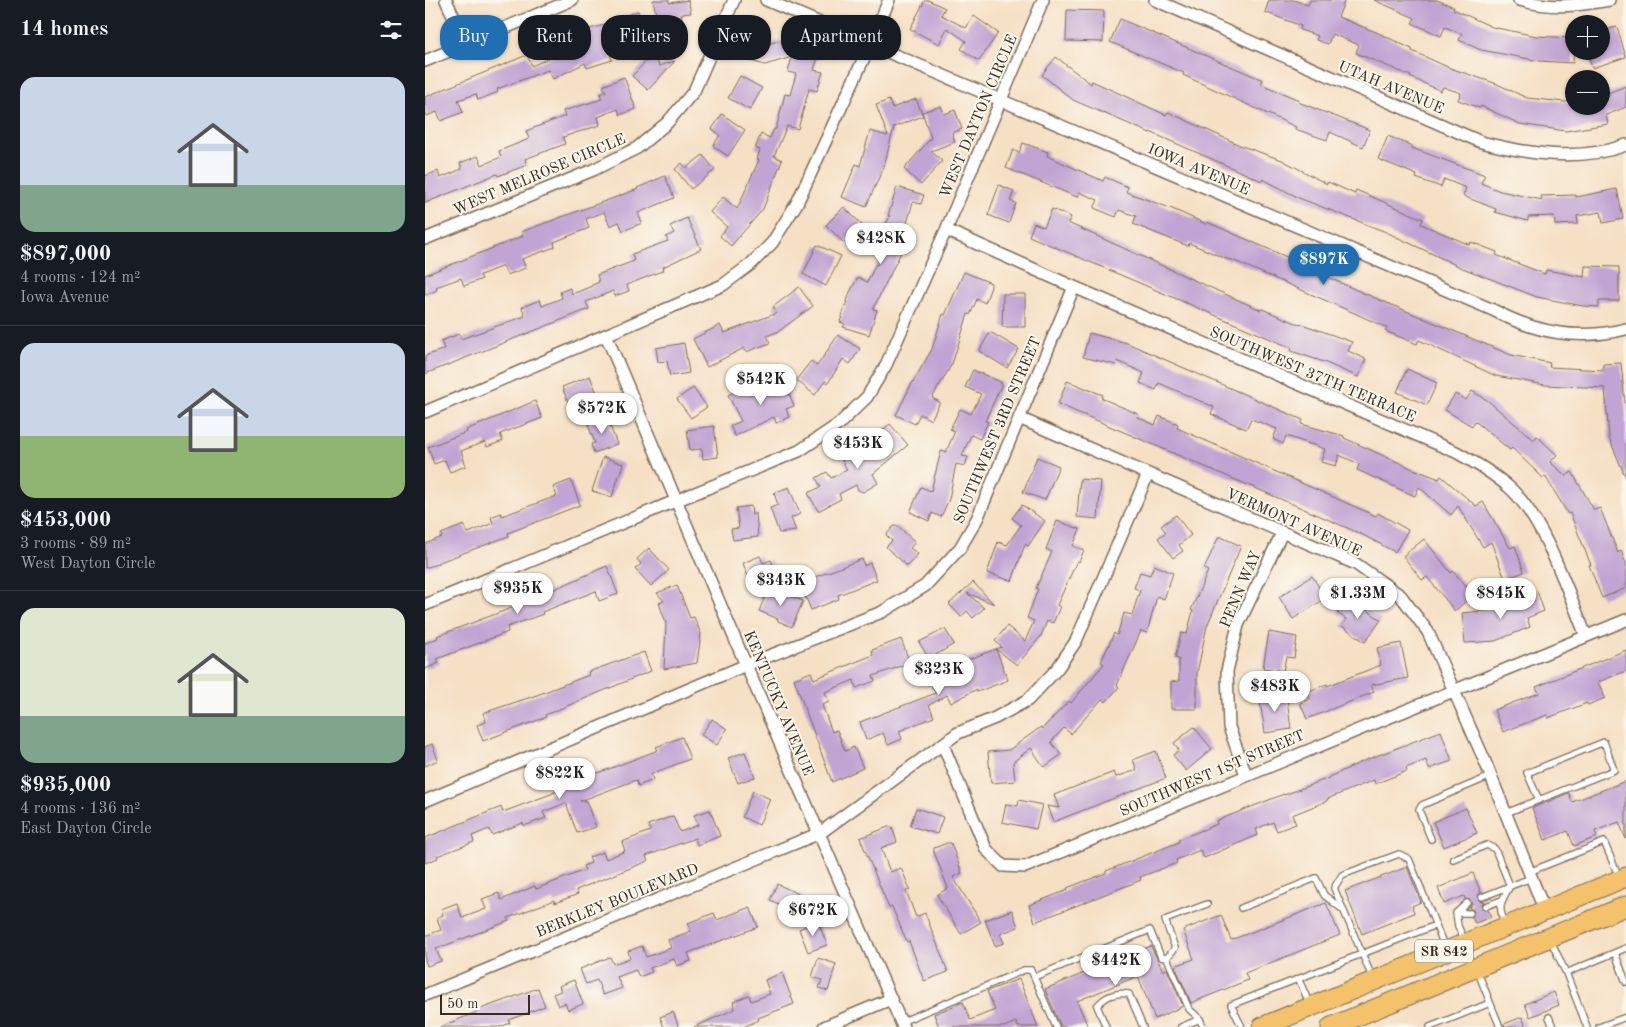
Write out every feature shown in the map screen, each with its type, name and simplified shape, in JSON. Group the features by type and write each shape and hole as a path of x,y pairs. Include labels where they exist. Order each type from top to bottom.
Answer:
{"main road":[{"name":"SR 842","path":"1261,1027 1623,878"},
{"name":"SR 842","path":"1331,1027 1626,906"},
{"path":"1516,951 1538,932 1543,922 1544,910"},
{"path":"1302,1027 1309,1016 1311,1007"}],"street":[{"path":"446,0 453,15"},
{"path":"508,27 572,0"},
{"name":"WEST MELROSE CIRCLE","path":"425,239 593,170 637,148 667,123 694,91 734,0"},
{"name":"IOWA AVENUE","path":"766,0 801,15"},
{"path":"883,15 889,0"},
{"name":"WEST DAYTON CIRCLE","path":"425,605 676,500 799,452 839,424 867,397 886,365 946,230 1043,0"},
{"name":"UTAH AVENUE","path":"1155,0 1481,142 1516,151 1551,156 1592,153 1626,145"},
{"path":"1519,0 1541,6 1574,6 1609,0"},
{"path":"425,60 440,54"},
{"name":"IOWA AVENUE","path":"901,58 1515,321 1543,330 1573,336 1607,334 1626,329"},
{"path":"425,412 723,286 751,264 772,243 797,202 863,60"},
{"name":"SOUTHWEST 37TH TERRACE","path":"946,230 1457,452 1487,469 1512,490 1532,516 1547,544 1586,636"},
{"name":"SOUTHWEST 3RD STREET","path":"425,801 746,665 883,612 925,586 960,548 977,519 1074,287"},
{"name":"KENTUCKY AVENUE","path":"606,335 746,665 902,1024"},
{"name":"VERMONT AVENUE","path":"1019,418 1356,564 1401,596 1428,632 1455,689 1544,910"},
{"name":"BERKLEY BOULEVARD","path":"425,995 819,833 958,733 995,718 1028,700 1057,669 1076,641 1148,474"},
{"name":"PENN WAY","path":"1246,775 1229,727 1227,670 1238,625 1281,533"},
{"name":"SOUTHWEST 1ST STREET","path":"943,745 986,849 1003,866 1025,867 1626,620"},
{"path":"824,1027 891,999"}],"lane":[{"path":"1506,813 1539,800 1614,770 1604,742 1527,773 1539,800"},
{"path":"1431,839 1419,810 1422,805 1491,776"},
{"path":"1502,900 1489,905 1485,896 1604,842 1623,878"},
{"path":"1453,859 1487,845 1495,849 1510,886"},
{"path":"1373,981 1334,888 1342,875 1399,854 1409,858 1446,950"},
{"path":"1241,908 1316,878 1324,895 1343,910"},
{"path":"1505,925 1499,911 1502,900 1510,886"},
{"path":"1456,913 1467,903"},
{"path":"1167,958 1175,948 1165,920 1207,904"},
{"path":"1456,913 1471,912"},
{"path":"1456,913 1458,926 1465,942"},
{"path":"1242,1027 1231,1005 1436,925"},
{"path":"1034,977 1150,930 1161,957 1167,958"},
{"path":"1550,937 1587,1027"},
{"path":"1566,974 1626,948"},
{"path":"1615,953 1626,982"},
{"path":"1167,958 1189,1009 1200,1019 1203,1027"},
{"path":"1476,968 1500,1027"},
{"path":"902,1024 1024,970 1031,970 1056,1027"},
{"path":"1299,980 1311,1007"},
{"path":"1106,1027 1097,1006 1117,992 1129,994 1143,1027"},
{"path":"1430,1027 1490,1003"},
{"path":"1549,1017 1553,1027"},
{"path":"1599,1027 1626,1017"},
{"path":"1181,1027 1200,1019"}],"building":[{"path":"653,0 669,0 669,3 688,0 691,13 656,15"},
{"path":"925,0 945,8 941,15 966,28 974,16 998,33 979,61 961,49 966,41 947,28 939,44 910,29"},
{"path":"1269,0 1294,0 1308,5 1310,0 1345,0 1338,17 1376,32 1450,68 1497,84 1527,98 1565,102 1565,115 1606,115 1608,124 1566,131 1520,124 1481,106 1480,108 1458,100 1461,93 1443,87 1441,91 1356,53 1359,45 1332,34 1328,44 1316,40 1318,36 1300,30 1301,26 1265,12"},
{"path":"1374,0 1437,0 1492,27 1536,36 1565,38 1565,60 1573,60 1573,63 1540,61 1481,50 1459,40 1462,34 1445,27 1441,36 1412,23 1415,18"},
{"path":"1067,10 1104,11 1103,42 1066,41"},
{"path":"638,11 640,15 628,15"},
{"path":"1120,19 1263,80 1261,84 1299,100 1298,102 1370,130 1363,147 1330,132 1327,140 1295,129 1296,127 1183,75 1184,73 1110,42"},
{"path":"601,26 601,60 612,60 587,68 585,63 553,79 548,70 497,89 498,92 478,100 476,94 458,100 463,112 441,121 437,112 427,116 425,97 518,59 529,60 532,66 545,60 591,60 591,28"},
{"path":"1617,27 1626,57 1592,68 1590,60 1610,60 1610,29"},
{"path":"781,40 782,60 765,65 747,60 771,60 771,43"},
{"path":"1056,57 1091,84 1092,81 1166,115 1168,112 1242,146 1282,160 1327,184 1328,182 1355,194 1356,190 1423,219 1421,224 1470,245 1471,242 1497,252 1496,255 1545,274 1546,270 1584,277 1585,266 1619,267 1619,301 1599,301 1599,307 1583,306 1537,297 1460,267 1386,232 1299,198 1263,179 1262,181 1073,100 1042,75"},
{"path":"647,60 657,60 659,66 675,61 648,90 632,76"},
{"path":"791,60 817,60 814,70 823,72 817,91 809,89 798,129 787,126 774,156 782,160 763,209 731,246 720,236 727,227 710,212 723,197 737,209 759,160 757,159 760,150 755,148 761,134 770,138 774,129 776,129 785,94 790,95 796,74 788,72"},
{"path":"740,76 762,88 750,110 728,98"},
{"path":"624,77 636,109 620,115 618,109 598,117 600,125 563,137 565,144 525,159 527,165 498,176 497,174 425,203 425,176 438,171 440,178 462,169 460,163 478,156 482,165 501,157 499,151 529,139 526,131 565,116 563,111 602,99 600,94 606,92 603,86"},
{"path":"1626,86 1626,107 1610,113 1610,92"},
{"path":"916,99 923,116 894,127 884,166 866,207 842,197 856,164 860,166 870,131 888,136 876,105 889,100 892,108"},
{"path":"941,106 944,114 955,110 962,129 952,133 955,142 931,151 942,161 921,185 904,169 931,138 922,112"},
{"path":"722,114 745,130 728,156 713,146 720,135 712,129"},
{"path":"1388,136 1412,146 1412,148 1485,175 1481,183 1500,191 1542,200 1541,196 1576,195 1576,197 1617,189 1623,219 1603,223 1601,212 1577,216 1578,224 1555,225 1554,216 1528,217 1528,221 1495,212 1496,209 1463,196 1466,188 1444,179 1441,187 1416,178 1417,175 1378,159"},
{"path":"1023,143 1048,152 1047,156 1103,181 1105,177 1128,187 1126,192 1206,224 1207,222 1361,292 1511,355 1550,363 1549,367 1603,370 1603,364 1621,363 1626,414 1626,478 1609,438 1605,388 1545,385 1496,376 1419,340 1417,344 1385,331 1387,328 1230,259 1189,243 1188,246 1133,224 1136,216 1119,210 1116,217 1094,208 1098,200 1079,192 1077,197 1006,168 1013,150 1019,153"},
{"path":"703,155 715,170 691,189 675,169 682,163 686,168"},
{"path":"665,176 674,198 638,213 642,223 623,231 619,222 610,226 604,212 586,219 589,228 554,242 555,247 522,259 526,268 507,275 503,266 480,275 482,279 464,286 461,278 436,287 437,290 425,295 425,275 523,236 521,232 638,189"},
{"path":"999,185 1014,191 1010,201 1016,203 1009,223 988,215"},
{"path":"897,187 924,195 921,204 913,202 905,230 911,232 873,309 877,310 869,335 843,327 845,324 840,322 850,292 858,277 867,282 885,248 877,244 890,216 888,216"},
{"path":"844,207 862,225 844,243 826,225"},
{"path":"1052,209 1071,217 1068,223 1218,291 1261,310 1352,342 1348,351 1366,359 1358,377 1324,362 1291,351 1292,348 1029,236 1034,223 1044,227"},
{"path":"687,218 701,249 663,267 664,270 627,285 629,291 615,296 613,291 586,302 589,309 425,374 425,356 444,349 441,341 459,334 461,339 525,316 522,307 540,300 542,306 562,298 560,292 570,288 572,294 592,286 599,282 597,275 634,261 632,254 668,241 666,237 674,233 670,226"},
{"path":"817,245 841,256 826,286 803,274"},
{"path":"964,272 991,283 991,287 985,303 977,299 970,315 968,314 952,364 932,398 940,402 931,420 920,414 915,424 896,415 932,349 943,314 945,315"},
{"path":"799,287 813,306 779,331 767,336 770,343 746,352 744,348 707,367 693,339 720,325 724,333 777,313 773,307"},
{"path":"1003,294 1025,294 1025,327 1002,327"},
{"path":"990,332 1019,349 1007,368 979,351"},
{"path":"1089,333 1127,343 1303,420 1301,424 1344,436 1344,438 1411,468 1439,479 1441,476 1476,506 1483,502 1510,548 1515,546 1524,572 1505,579 1491,542 1483,547 1458,506 1451,515 1419,487 1415,496 1357,470 1359,464 1339,455 1336,466 1321,462 1325,449 1286,436 1283,444 1273,439 1277,429 1251,419 1246,429 1211,414 1214,407 1159,383 1156,390 1140,383 1144,373 1117,361 1116,365 1083,357"},
{"path":"838,335 860,349 850,364 843,359 828,383 825,381 815,395 796,380 811,361 817,366"},
{"path":"684,343 689,373 670,376 667,361 658,362 656,348"},
{"path":"1407,369 1437,383 1427,405 1397,392"},
{"path":"973,370 1001,382 1001,386 985,421 988,422 980,439 971,435 962,456 968,457 965,466 956,464 949,499 941,517 932,513 929,521 910,512 921,487 931,491 941,451 946,452 955,431 950,429 960,409 971,414 981,394 965,387"},
{"path":"590,376 598,396 570,407 562,387"},
{"path":"784,380 794,406 786,409 789,417 776,423 774,417 735,436 730,426 741,421 728,395 745,387 749,394"},
{"path":"1067,381 1103,395 1101,398 1138,414 1137,417 1155,425 1159,416 1178,424 1177,428 1376,516 1378,513 1408,530 1395,552 1318,515 1058,404"},
{"path":"693,388 707,407 691,418 677,399"},
{"path":"1472,391 1487,400 1534,440 1537,436 1557,455 1550,462 1566,476 1572,472 1594,510 1600,508 1618,553 1621,551 1626,563 1626,588 1602,598 1570,513 1568,514 1545,476 1543,478 1512,448 1510,450 1475,421 1472,426 1445,410 1455,394 1466,400"},
{"path":"535,401 542,418 500,434 503,441 487,447 485,442 461,451 466,466 450,472 445,460 434,464 428,447 467,432 466,430"},
{"path":"607,418 617,444 594,453 591,444 595,443 588,425"},
{"path":"890,424 908,445 873,474 878,483 863,492 858,490 856,485 839,494 841,499 818,511 808,493 821,487 816,478 827,472 831,478 847,470 842,460 860,450 864,458 885,440 879,433"},
{"path":"714,426 718,457 703,459 702,449 690,450 687,430"},
{"path":"603,457 623,464 612,497 592,491"},
{"path":"1037,457 1059,466 1045,500 1023,492"},
{"path":"1080,479 1101,481 1098,519 1077,517"},
{"path":"571,480 580,505 508,533 509,536 425,568 425,544 442,537 441,534 464,525 468,533 493,523 491,517 501,513 502,516 557,496 553,487"},
{"path":"789,487 800,514 791,518 796,531 779,533 770,508 778,505 774,493"},
{"path":"1022,505 1045,521 1028,546 1025,544 1012,581 987,573 998,542 1007,545 1021,525 1012,518"},
{"path":"751,506 752,515 756,513 758,537 733,540 731,529 739,528 736,508"},
{"path":"1176,515 1191,535 1179,545 1183,551 1173,558 1158,538 1166,532 1161,526"},
{"path":"1057,521 1080,529 1073,546 1084,550 1057,605 1060,607 1053,623 1047,621 1041,636 1017,665 996,649 1002,647 995,641 1007,626 1025,641 1034,621 1027,618 1038,589 1036,588 1052,552 1046,549"},
{"path":"894,526 898,526 915,542 910,548 918,554 907,566 886,547 892,541 886,535"},
{"path":"1219,536 1241,546 1207,626 1197,673 1197,709 1171,709 1171,682 1179,681 1179,659 1175,658 1181,633 1187,634 1193,611 1191,610 1208,571 1204,569"},
{"path":"1424,539 1451,573 1453,571 1473,595 1455,611 1427,577 1422,580 1403,556"},
{"path":"649,548 669,570 651,586 635,569 641,564 637,559"},
{"path":"760,556 763,563 771,560 777,575 751,585 743,563"},
{"path":"862,559 864,566 870,563 877,580 838,595 839,599 811,610 800,583"},
{"path":"1154,565 1173,573 1164,599 1157,596 1147,633 1141,631 1117,685 1119,687 1106,702 1102,699 1071,734 1064,728 1051,742 1061,755 1044,767 1031,748 1013,762 1015,781 991,783 988,752 1009,750 1041,727 1042,729 1069,701 1071,703 1104,664 1101,662 1114,633 1117,635 1124,613 1132,615 1140,590 1134,588 1140,572 1150,575"},
{"path":"607,566 618,594 599,601 596,591 507,627 508,632 437,659 439,663 425,669 425,643 438,638 437,636 509,609"},
{"path":"1312,576 1326,598 1293,619 1279,597"},
{"path":"973,582 994,604 967,593 984,608 973,618 967,611 961,617 949,604"},
{"path":"677,585 690,618 694,617 701,634 697,663 664,669 666,623 659,603 664,601 657,593"},
{"path":"769,587 803,601 792,627 759,611"},
{"path":"1537,591 1544,611 1527,618 1530,627 1495,641 1465,643 1462,613 1502,609 1500,605"},
{"path":"1348,597 1381,620 1365,642 1342,626 1346,619 1337,613"},
{"path":"945,629 954,644 929,659 919,642"},
{"path":"1269,632 1297,637 1294,658 1286,657 1283,671 1263,668"},
{"path":"901,639 910,663 873,676 875,681 856,688 854,680 825,692 829,702 822,705 832,732 837,730 845,751 854,747 863,768 832,782 794,679 811,672 814,679 873,655 872,650"},
{"path":"1401,643 1408,678 1371,685 1374,692 1307,719 1300,703 1310,699 1307,692 1381,665 1377,648"},
{"path":"996,649 1008,680 977,692 977,689 951,703 947,695 929,705 934,717 899,731 902,739 888,745 883,733 866,740 860,722 936,693 929,681 964,661"},
{"path":"1626,650 1626,671 1598,682 1605,698 1548,718 1547,715 1503,732 1494,710 1539,693 1536,687"},
{"path":"644,652 651,671 545,715 546,717 483,741 477,725 486,722 483,713 537,695 589,675 588,672"},
{"path":"1279,692 1280,700 1287,699 1291,729 1265,733 1259,695"},
{"path":"712,719 727,729 717,745 701,735"},
{"path":"1194,727 1212,749 1186,771 1173,755 1179,750 1174,743"},
{"path":"1441,731 1452,761 1429,769 1426,760 1406,768 1407,771 1375,784 1374,780 1292,815 1296,824 1277,831 1273,822 1256,829 1258,835 1204,858 1200,850 1176,860 1177,863 1140,877 1141,880 1035,922 1029,905 1068,890 1067,888 1106,873 1106,871 1179,842 1178,840 1217,824 1216,821 1329,778 1366,760"},
{"path":"682,737 690,759 651,774 653,780 638,786 636,780 580,801 586,801 596,827 577,833 566,803 543,812 546,818 524,826 523,823 492,835 489,829 472,836 474,842 437,856 438,858 425,863 425,838 501,807 503,812 551,794 564,787 563,783 575,775 577,780 609,769 658,750 656,747"},
{"path":"432,744 438,760 425,766 425,747"},
{"path":"1156,751 1166,778 1053,822 1047,806 1059,808 1054,795 1114,772 1116,777 1137,770 1133,760"},
{"path":"745,752 755,777 738,783 728,758"},
{"path":"1626,781 1626,839 1619,822 1595,831 1597,837 1574,846 1568,831 1545,840 1532,808 1569,793 1572,802"},
{"path":"753,791 770,799 759,825 742,817"},
{"path":"1019,800 1042,805 1036,829 1002,822 1006,804 1018,806"},
{"path":"916,808 943,817 937,834 910,826"},
{"path":"1466,808 1477,833 1444,847 1433,822"},
{"path":"710,810 720,836 697,845 695,838 646,856 648,861 576,890 578,894 555,903 554,900 508,918 509,921 436,949 441,961 427,966 425,960 425,936 441,930 437,918 443,915 441,909 457,903 462,918 486,909 482,899 499,893 501,900 535,886 536,889 585,870 583,866 591,863 589,857 603,852 606,859 625,851 622,842 650,831 648,825 673,816 680,832 698,825 694,815"},
{"path":"892,827 897,842 881,848 890,872 901,868 910,889 906,891 916,917 925,913 948,972 924,981 909,941 907,942 892,907 889,908 860,838"},
{"path":"951,843 962,873 953,877 981,922 961,934 937,895 948,888 934,848"},
{"path":"1407,867 1421,902 1412,906 1414,913 1362,934 1345,891"},
{"path":"1473,873 1481,893 1477,896 1478,899 1481,902 1484,901 1482,908 1488,910 1491,917 1475,923 1472,917 1474,911 1469,908 1472,904 1470,900 1465,899 1464,896 1444,904 1438,888"},
{"path":"777,884 803,896 796,912 770,900"},
{"path":"1326,903 1340,935 1245,973 1248,980 1191,1003 1175,966 1194,959 1183,930 1221,915 1231,940"},
{"path":"750,907 758,927 688,953 691,961 677,966 674,959 650,968 652,972 639,977 636,970 617,977 622,988 603,995 597,980 586,984 580,969 610,957 613,964 630,958 628,951 642,946 646,957 671,948 668,940 691,931 688,923 714,913 717,920"},
{"path":"1012,910 1018,927 1000,934 1004,943 995,946 985,920"},
{"path":"818,921 827,945 808,952 799,929"},
{"path":"1151,946 1163,971 1167,969 1183,1006 1155,1019 1138,976 1077,1001 1088,1027 1061,1027 1045,989"},
{"path":"818,958 836,964 828,991 819,988 822,980 812,977"},
{"path":"782,973 794,1004 758,1018 759,1020 743,1027 694,1027 735,1009 733,1002 749,995 751,1001 770,994 765,980"},
{"path":"1019,979 1038,1027 1018,1027 1016,1022 1004,1027 939,1027 934,1014 963,1002 970,1020 995,1010 987,991"},
{"path":"574,980 583,1004 568,1010 565,1003 558,1006 553,994 561,991 559,986"},
{"path":"538,988 545,1006 509,1020 510,1023 500,1027 440,1027 478,1010"},
{"path":"1554,992 1559,1005 1530,1017 1525,1004"},
{"path":"673,1012 679,1027 664,1027 660,1017"},
{"path":"1522,1017 1526,1027 1505,1027 1504,1024"}]}
